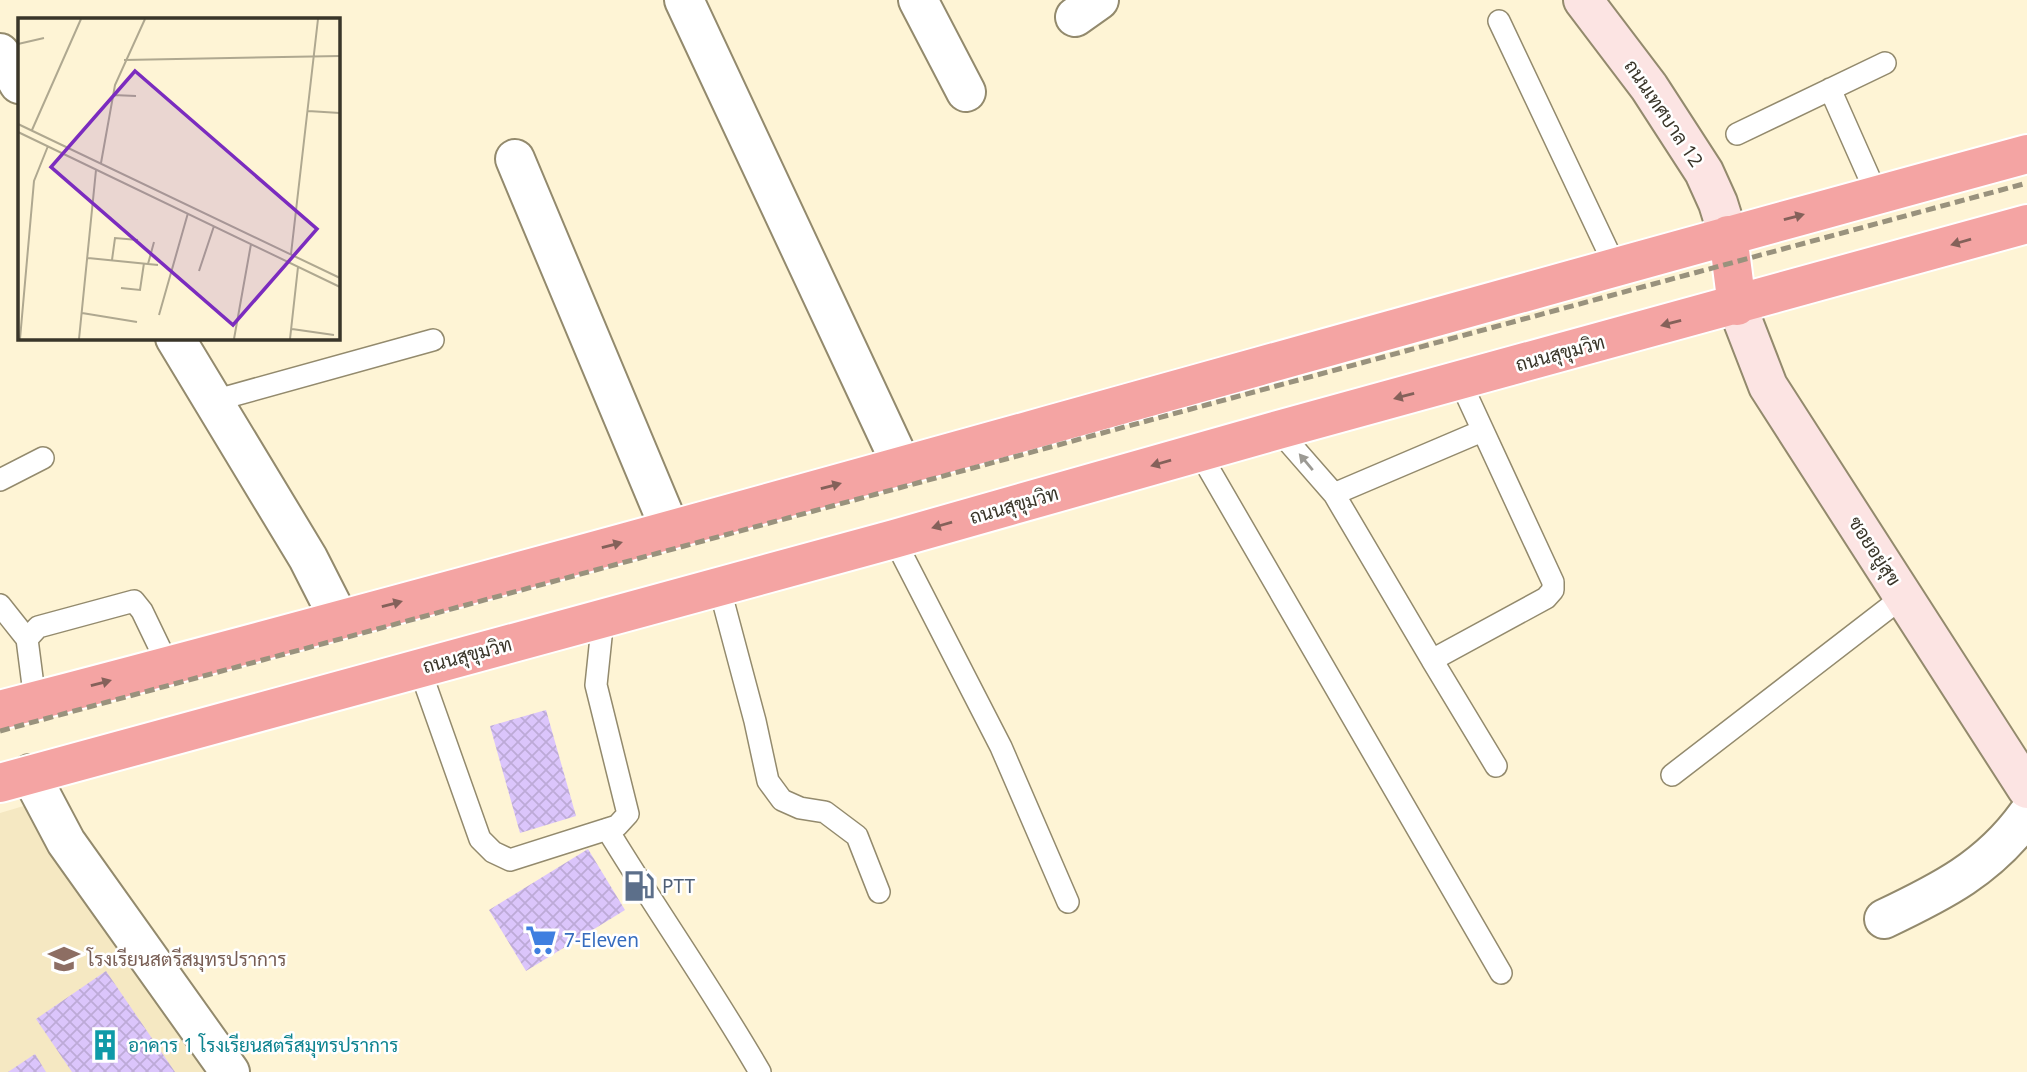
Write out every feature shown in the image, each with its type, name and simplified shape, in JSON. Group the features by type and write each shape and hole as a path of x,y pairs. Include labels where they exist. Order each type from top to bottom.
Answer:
{"highway":[{"path":"18,705 902,466 1615,266 2027,154"},
{"name":"ถนนสุขุมวิท","path":"15,778 894,539 1278,430 1737,306 2027,224"},
{"path":"1728,235 1737,306"}],"street":[{"path":"684,0 902,466"},
{"path":"918,0 966,92"},
{"name":"ถนนเทศบาล 12","path":"1583,0 1649,87 1704,172 1728,235"},
{"path":"0,53 18,82"},
{"path":"515,159 670,529"},
{"name":"ซอยอยู่สุข","path":"1737,306 1768,386 2027,789"},
{"path":"176,340 308,558 339,619"},
{"path":"15,778 66,842 230,1072"},
{"path":"1884,919 1939,893 1970,873 1995,853 2027,815"}],"lane":[{"path":"1499,21 1615,266"},
{"path":"1737,134 1885,63"},
{"path":"1830,89 1877,195"},
{"path":"213,401 433,340"},
{"path":"1432,660 1546,598 1553,590 1553,582 1460,381"},
{"path":"1278,430 1334,494 1496,766"},
{"path":"1334,494 1482,431"},
{"path":"1199,452 1501,973"},
{"path":"0,480 43,458"},
{"path":"894,539 1002,747 1068,902"},
{"path":"719,586 768,781 782,800 800,808 825,812 857,836 879,892"},
{"path":"1672,775 1904,596"},
{"path":"18,705 27,639 38,627 134,601 142,611 168,665"},
{"path":"0,605 27,639"},
{"path":"419,667 480,839 493,852 510,860 617,826 628,814 596,685 603,618"},
{"path":"607,829 659,913 720,1003 760,1072"}],"shaded area":[{"name":"โรงเรียนสตรีสมุทรปราการ","path":"27,805 208,1072 0,1072 0,813"}],"building":[{"path":"546,710 576,816 520,833 490,726"},
{"name":"7-Eleven","path":"588,849 625,910 526,971 489,910"},
{"name":"อาคาร 1 โรงเรียนสตรีสมุทรปราการ","path":"106,971 175,1072 72,1072 36,1019"},
{"path":"35,1054 46,1072 8,1072"}],"railway":[{"path":"0,731 2027,183"}],"place":[{"name":"PTT","path":"639,886"},
{"name":"7-Eleven","path":"541,940"},
{"name":"โรงเรียนสตรีสมุทรปราการ","path":"64,959"},
{"name":"อาคาร 1 โรงเรียนสตรีสมุทรปราการ","path":"105,1045"}]}
